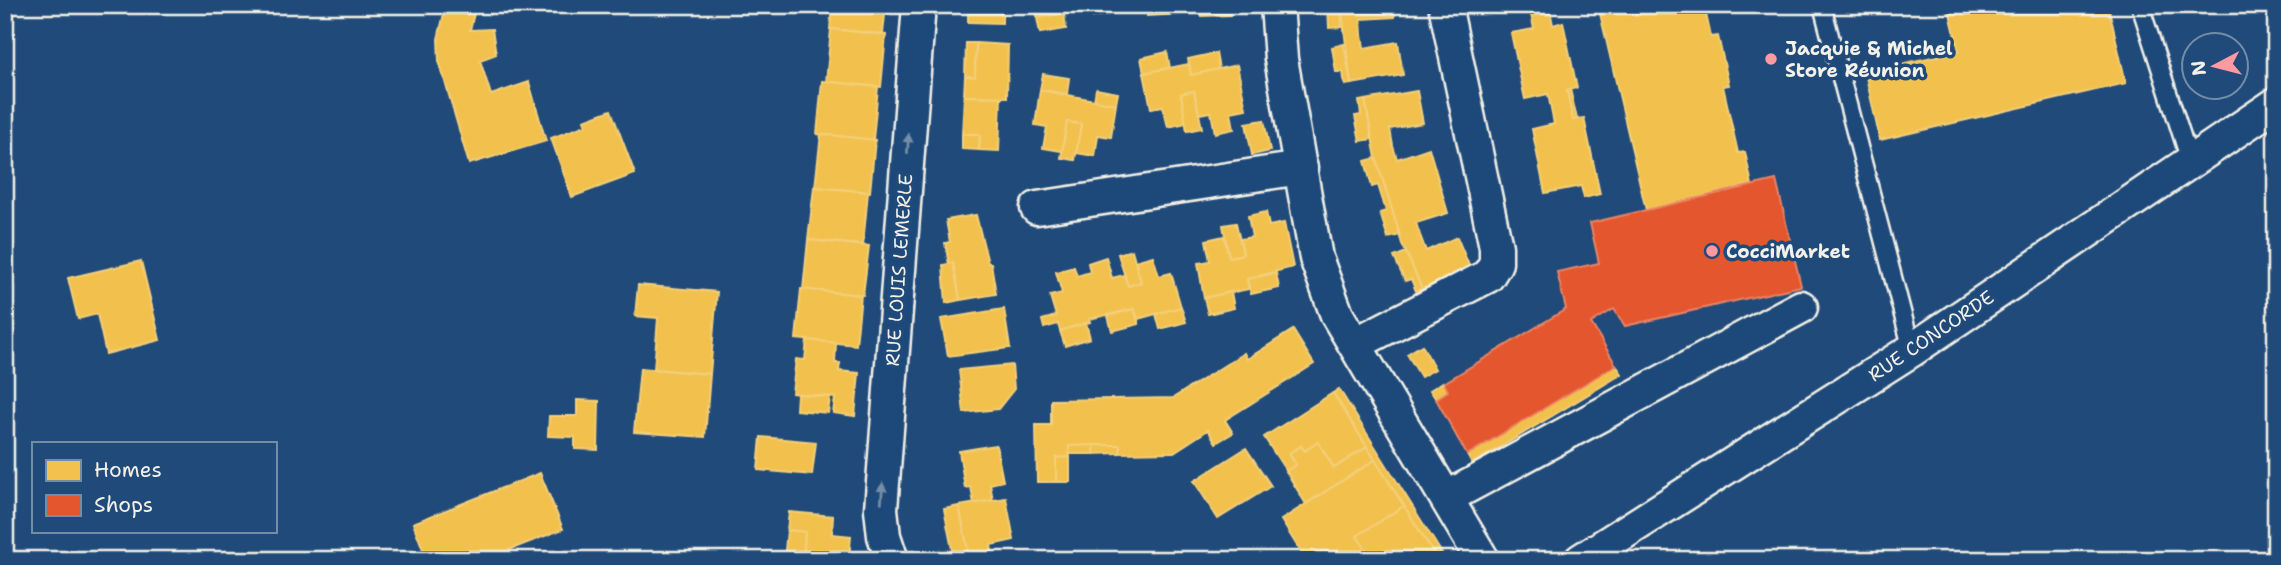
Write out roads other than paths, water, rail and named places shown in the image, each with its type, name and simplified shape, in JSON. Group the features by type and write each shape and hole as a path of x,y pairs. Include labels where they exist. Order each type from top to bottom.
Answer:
{"street":[{"name":"RUE LOUIS LEMERLE","path":"886,552 883,483 919,5"},
{"path":"1277,5 1281,59 1316,258 1338,315 1354,344 1448,497 1483,560"},
{"path":"1354,344 1488,276 1496,263 1496,247 1445,5"},
{"name":"RUE CONCORDE","path":"1581,560 1912,350 2276,104"},
{"path":"1037,208 1300,168"},
{"path":"1448,497 1801,307"}],"lane":[{"path":"1822,5 1912,350"},
{"path":"2140,5 2190,161"}],"place":[{"name":"Jacquie & Michel Store Réunion","path":"1771,59"},
{"name":"CocciMarket","path":"1712,251"}]}
